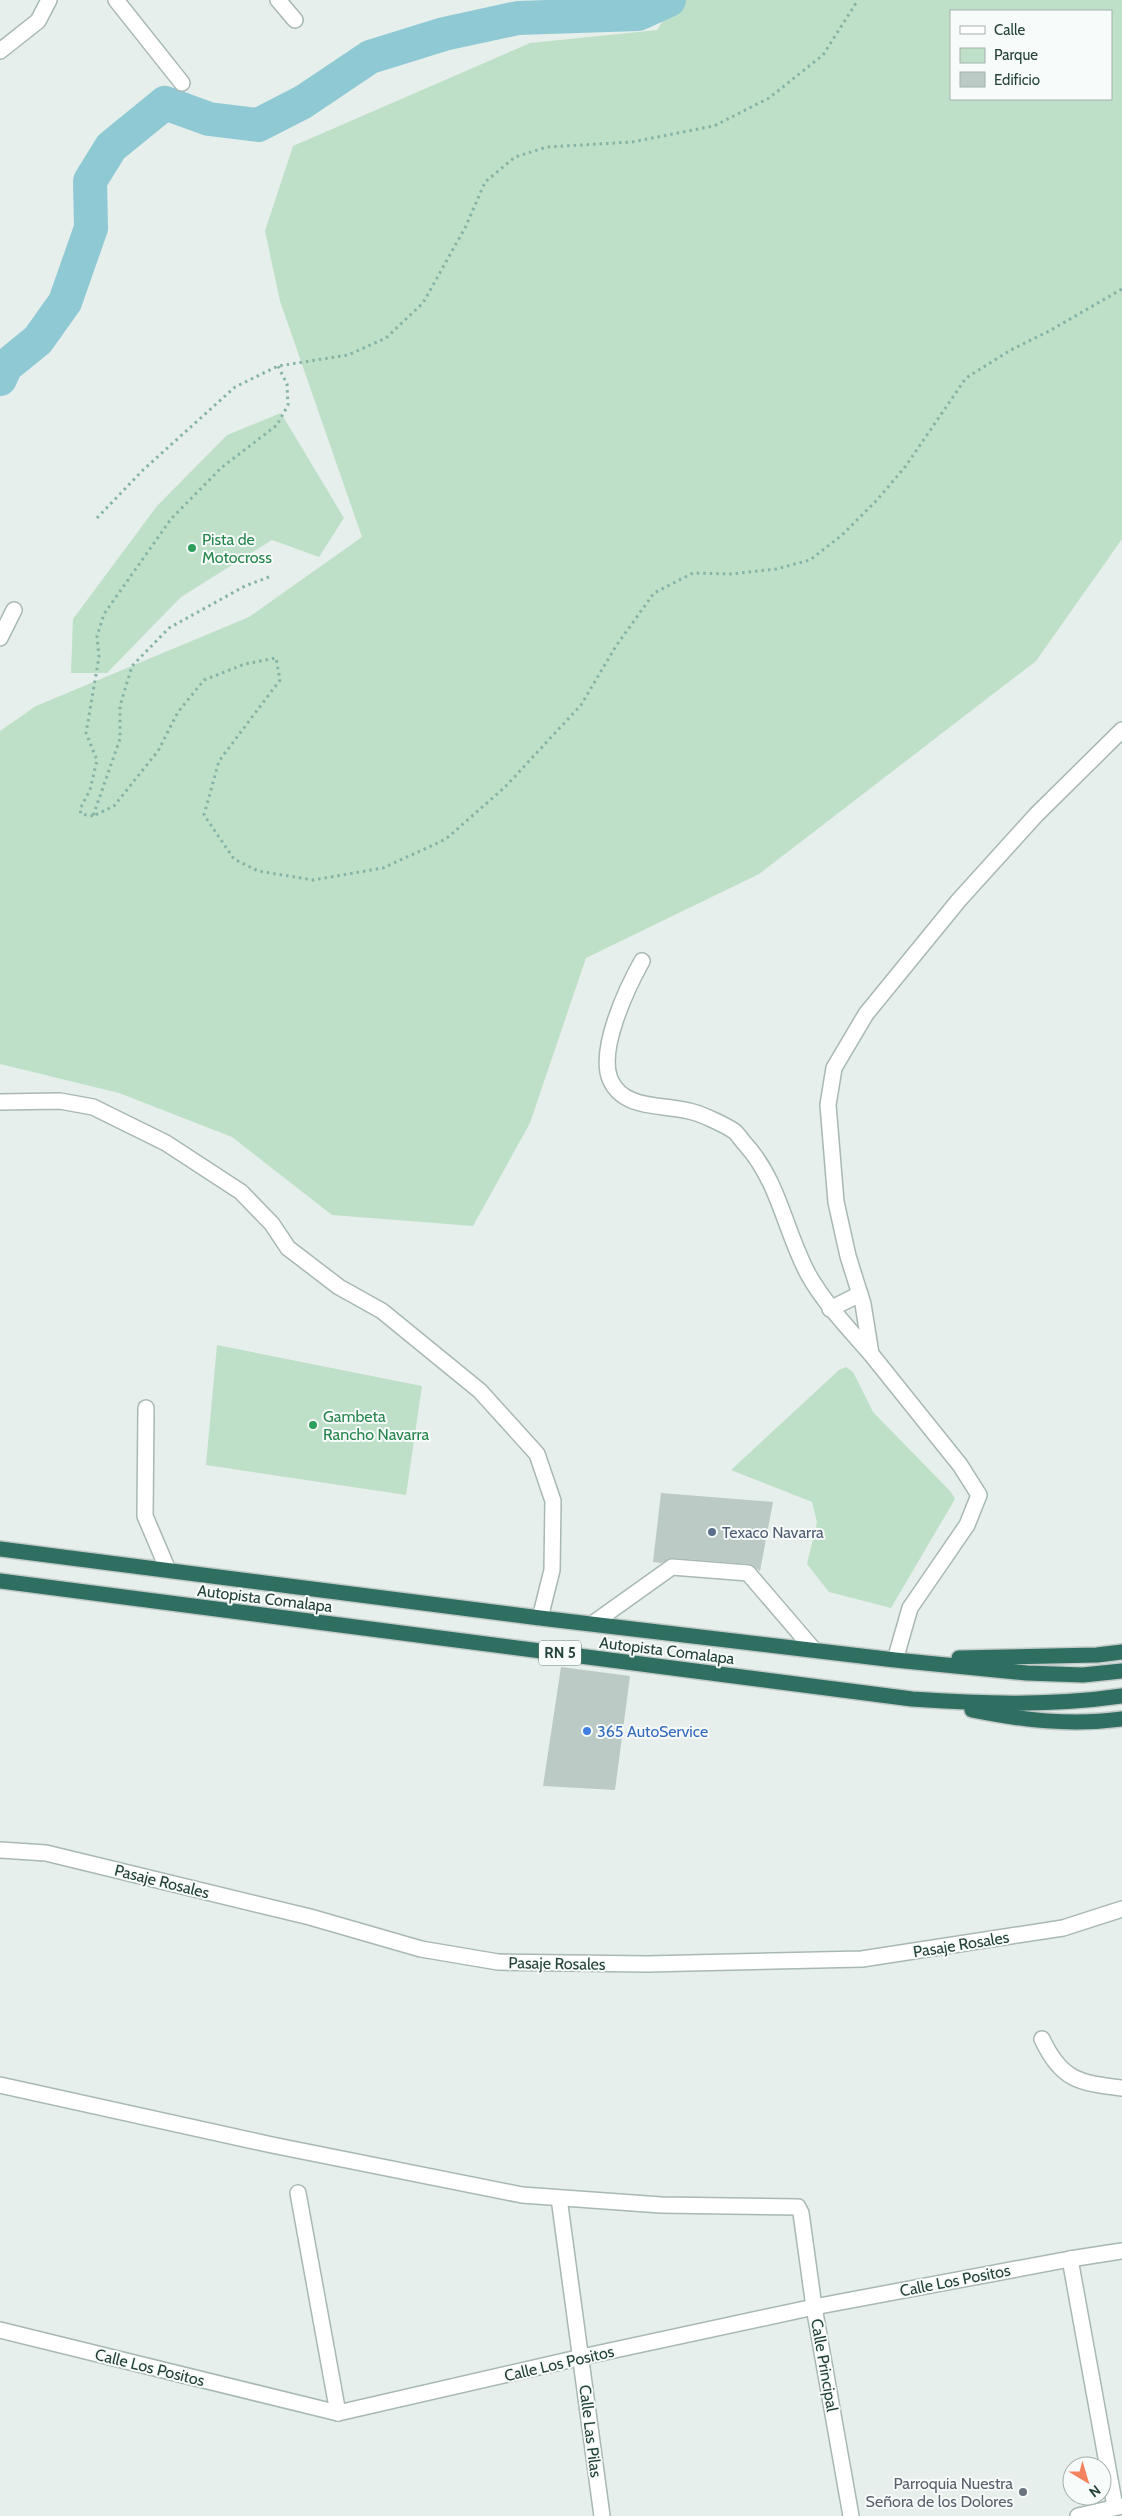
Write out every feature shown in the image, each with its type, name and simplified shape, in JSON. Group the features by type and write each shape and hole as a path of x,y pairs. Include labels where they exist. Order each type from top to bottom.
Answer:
{"highway":[{"name":"Autopista Comalapa","path":"0,1549 540,1618 895,1660 1027,1674 1083,1675 1122,1671"},
{"name":"Autopista Comalapa","path":"0,1582 912,1699 982,1704 1095,1700 1122,1696"},
{"path":"895,1660 1097,1655 1122,1652"},
{"path":"912,1699 1018,1719 1063,1723 1122,1719"}],"street":[{"path":"0,51 38,21 49,0"},
{"path":"116,0 182,83"},
{"path":"278,0 295,20"},
{"path":"0,638 14,610"},
{"path":"871,1354 860,1294 836,1202 828,1105 834,1068 866,1014 936,927 1036,815 1122,730"},
{"path":"642,961 629,984 607,1050 609,1076 616,1091 632,1102 691,1111 734,1131 758,1159 768,1177 808,1272 830,1309 871,1354 960,1465 979,1495 967,1525 910,1608 895,1660"},
{"path":"0,1102 60,1102 93,1107 166,1143 241,1192 272,1224 288,1248 339,1286 382,1311 480,1391 537,1454 553,1501 552,1570 540,1618"},
{"path":"830,1309 860,1294"},
{"path":"146,1408 145,1516 168,1570"},
{"path":"592,1624 672,1567 748,1573 814,1650"},
{"name":"Pasaje Rosales","path":"0,1850 46,1853 310,1917 421,1949 498,1962 646,1964 862,1959 1063,1928 1122,1909"},
{"path":"1042,2038 1051,2058 1065,2074 1091,2084 1122,2088"},
{"path":"0,2084 272,2145 522,2195 559,2198"},
{"path":"298,2193 338,2413"},
{"name":"Calle Principal","path":"559,2198 661,2205 798,2207 801,2213 814,2307 851,2516"},
{"name":"Calle Las Pilas","path":"559,2198 602,2516"},
{"name":"Calle Los Positos","path":"0,2330 338,2413 582,2357 814,2307 1122,2251"},
{"path":"1070,2259 1118,2506 1078,2516"}],"path":[{"path":"97,518 142,470 235,387 278,366 348,355 386,338 422,303 466,226 485,182 515,157 547,147 632,142 714,126 769,98 822,55 858,0"},
{"path":"278,366 287,384 288,405 278,425 220,468 171,519 104,614 97,636 99,658 86,733 97,760 90,790 80,809 81,814 93,816 114,806 158,751 178,712 204,680 245,664 276,658 280,680 219,761 204,815 234,859 258,871 313,880 383,868 446,839 505,787 582,705 616,646 654,593 693,573 732,574 776,568 810,560 842,535 888,487 929,434 966,378 1010,351 1122,289"},
{"path":"93,816 120,739 120,706 132,666 169,628 245,586 269,577"}],"green space":[{"path":"676,0 1122,0 1122,539 1036,661 759,874 586,958 530,1123 473,1226 332,1215 232,1137 119,1093 0,1064 0,731 36,706 249,617 362,537 280,301 265,231 293,146 530,43 657,30"},
{"name":"Pista de Motocross","path":"281,413 344,518 319,557 272,540 181,597 107,673 71,673 73,619 157,506 227,435"},
{"name":"Gambeta Rancho Navarra","path":"217,1345 422,1386 406,1495 206,1465"},
{"path":"846,1367 853,1372 873,1412 951,1492 955,1499 891,1608 829,1592 807,1564 817,1522 812,1502 731,1470 839,1370"}],"building":[{"name":"Texaco Navarra","path":"661,1493 773,1502 760,1571 749,1564 673,1558 661,1563 653,1562"},
{"name":"365 AutoService","path":"561,1667 630,1676 615,1790 543,1786"}],"waterway":[{"path":"0,379 6,366 38,340 65,302 91,228 90,181 111,147 165,103 209,119 258,125 303,102 370,57 444,34 518,18 638,14 669,0"}],"place":[{"name":"Pista de Motocross","path":"192,548"},
{"name":"Gambeta Rancho Navarra","path":"313,1425"},
{"name":"Texaco Navarra","path":"712,1532"},
{"name":"365 AutoService","path":"587,1731"},
{"name":"Parroquia Nuestra Señora de los Dolores","path":"1023,2492"}]}
